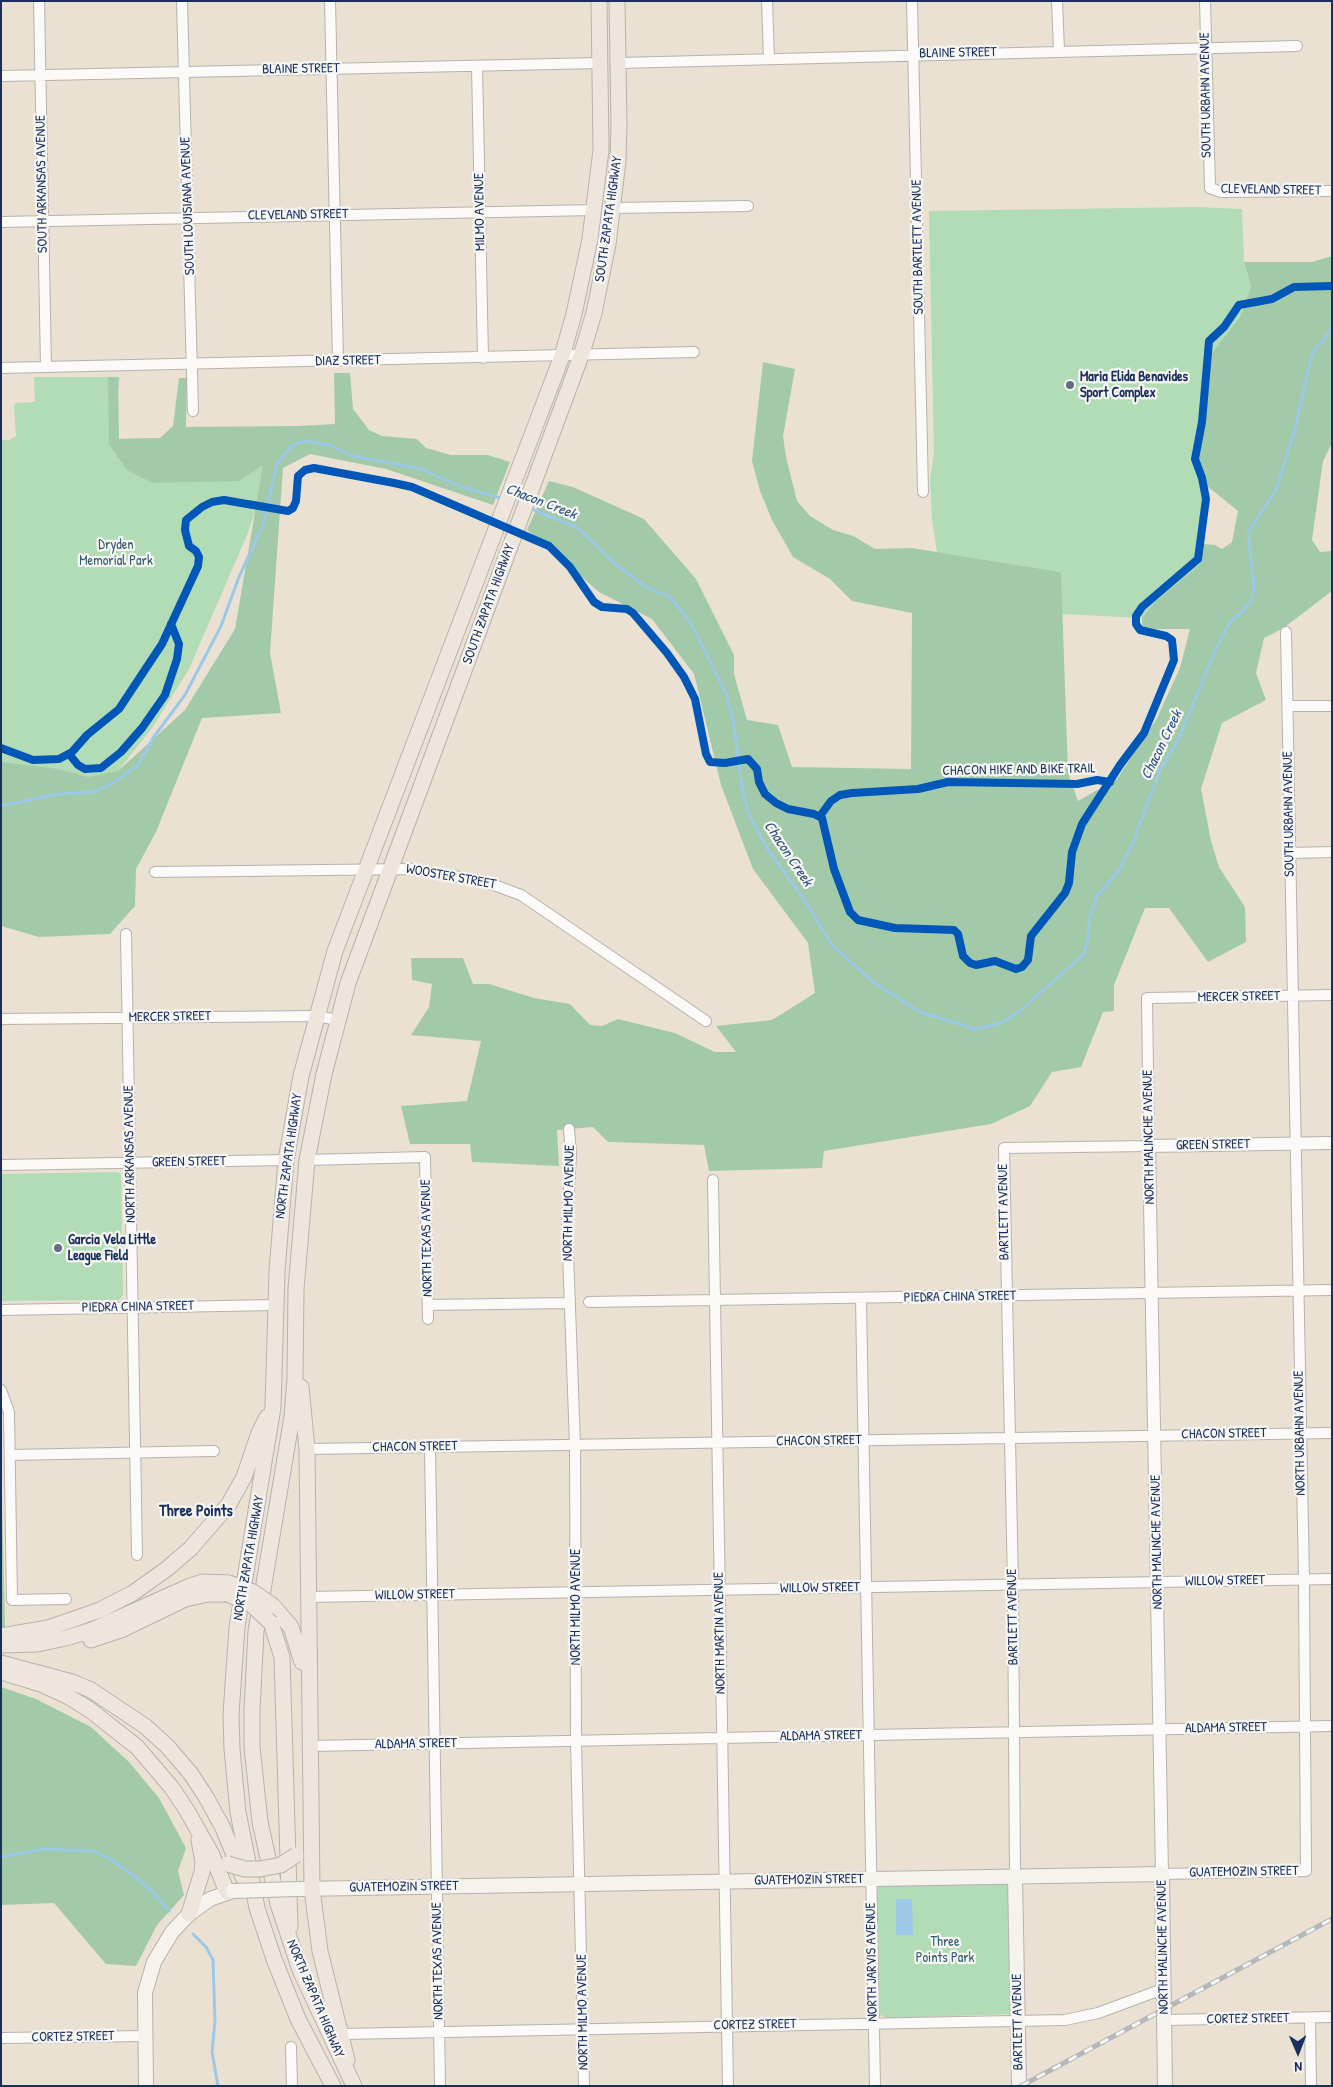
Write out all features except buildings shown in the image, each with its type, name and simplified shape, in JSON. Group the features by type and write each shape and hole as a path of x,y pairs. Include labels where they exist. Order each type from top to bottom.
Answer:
{"main road":[{"name":"SOUTH ZAPATA HIGHWAY","path":"316,1016 335,951 365,869 562,356 583,276 595,210 601,150 599,1"},
{"name":"SOUTH ZAPATA HIGHWAY","path":"338,1020 357,957 582,353 602,279 613,208 620,124 617,1"},
{"name":"NORTH ZAPATA HIGHWAY","path":"316,1016 300,1076 286,1160 280,1215 273,1407 237,1627 232,1714 238,1812 257,1908 274,1959 298,2019 333,2086"},
{"name":"NORTH ZAPATA HIGHWAY","path":"338,1020 324,1074 307,1160 298,1253 292,1417 256,1631 252,1747 260,1822 278,1904 291,1946 314,2005 352,2082"},
{"path":"296,1330 307,1449 310,1813 304,1889 342,2034 352,2082"},
{"path":"1,1636 48,1628 100,1610 134,1593 168,1568 191,1548 229,1504 244,1477 259,1433 273,1407"},
{"path":"1,1645 37,1644 92,1630 203,1582 229,1589 253,1592 285,1617 296,1637 308,1685"},
{"path":"1,1652 33,1651 86,1642 121,1630 191,1597 229,1589 252,1604 271,1623 282,1657 291,1946"},
{"path":"1,1663 48,1674 91,1690 145,1726 168,1747 191,1774 206,1797 223,1828 257,1908"},
{"path":"1,1672 41,1684 69,1698 114,1728 155,1766 172,1788 197,1829 230,1891"},
{"path":"197,1829 228,1864 245,1869 260,1868 281,1865 296,1855 310,1813"},
{"path":"189,1914 202,1872 203,1862 197,1829"},
{"name":"GUATEMOZIN STREET","path":"304,1889 1162,1874"},
{"name":"NORTH MALINCHE AVENUE","path":"1162,1874 1165,2086"},
{"name":"BARTLETT AVENUE","path":"1015,1877 1019,2086"},
{"path":"146,2086 145,1992 154,1962 172,1932 189,1914 210,1899 230,1891 304,1889"}],"street":[{"name":"SOUTH ARKANSAS AVENUE","path":"39,1 46,367"},
{"name":"SOUTH LOUISIANA AVENUE","path":"182,1 193,411"},
{"path":"330,1 338,361"},
{"path":"767,1 769,59"},
{"name":"SOUTH BARTLETT AVENUE","path":"912,1 923,492"},
{"path":"1057,1 1059,51"},
{"name":"SOUTH URBAHN AVENUE","path":"1205,1 1210,188"},
{"name":"BLAINE STREET","path":"619,63 914,54 1297,46"},
{"name":"BLAINE STREET","path":"1,76 601,63"},
{"name":"MILMO AVENUE","path":"477,66 483,358"},
{"name":"CLEVELAND STREET","path":"1210,188 1221,192 1332,191"},
{"path":"613,208 748,206"},
{"name":"CLEVELAND STREET","path":"1,222 595,210"},
{"name":"DIAZ STREET","path":"1,368 562,356 582,353 694,352"},
{"name":"SOUTH URBAHN AVENUE","path":"1286,632 1293,996"},
{"path":"1288,706 1332,706"},
{"path":"1289,853 1332,852"},
{"name":"WOOSTER STREET","path":"155,872 390,868 411,869 484,881 509,889 538,906 706,1021"},
{"name":"NORTH ARKANSAS AVENUE","path":"126,934 137,1555"},
{"name":"NORTH URBAHN AVENUE","path":"1293,996 1297,1290 1304,1580 1306,1871"},
{"name":"MERCER STREET","path":"1147,998 1332,996"},
{"name":"NORTH MALINCHE AVENUE","path":"1147,998 1162,1874"},
{"name":"MERCER STREET","path":"1,1019 316,1016 338,1020"},
{"name":"NORTH MILMO AVENUE","path":"569,1129 571,1154 567,1225 568,1303 575,1445 576,1741 584,2086"},
{"name":"GREEN STREET","path":"1004,1148 1332,1143"},
{"name":"BARTLETT AVENUE","path":"1004,1148 1013,1585 1015,1877"},
{"name":"NORTH TEXAS AVENUE","path":"307,1160 425,1157 428,1319"},
{"name":"GREEN STREET","path":"1,1165 286,1160"},
{"name":"NORTH MARTIN AVENUE","path":"713,1180 728,2086"},
{"name":"PIEDRA CHINA STREET","path":"589,1302 1332,1290"},
{"name":"NORTH JARVIS AVENUE","path":"861,1299 868,1587 874,2086"},
{"path":"428,1305 568,1303"},
{"name":"PIEDRA CHINA STREET","path":"1,1310 276,1305"},
{"path":"1,1390 9,1412 12,1600 66,1599"},
{"name":"CHACON STREET","path":"307,1449 1332,1433"},
{"name":"NORTH TEXAS AVENUE","path":"430,1447 440,2086"},
{"path":"11,1455 214,1450"},
{"name":"WILLOW STREET","path":"308,1597 1332,1579"},
{"name":"ALDAMA STREET","path":"310,1746 1332,1726"},
{"name":"GUATEMOZIN STREET","path":"1162,1874 1306,1871"},
{"name":"CORTEZ STREET","path":"342,2034 727,2025 1019,2021 1081,2018 1163,1989"},
{"name":"CORTEZ STREET","path":"1164,2020 1332,2017"},
{"path":"1310,2018 1311,2086"},
{"name":"CORTEZ STREET","path":"1,2038 144,2036"},
{"path":"291,2047 292,2086"}],"green space":[{"name":"Maria Elida Benavides Sport Complex","path":"1196,207 1242,209 1244,262 1251,286 1240,317 1211,354 1206,417 1199,459 1207,486 1204,544 1199,565 1155,602 1142,618 1062,614 1061,572 937,552 932,520 930,478 934,455 929,211"},
{"path":"1332,256 1332,443 1323,461 1312,540 1320,552 1332,551 1332,591 1282,629 1264,638 1256,673 1266,700 1222,723 1201,789 1211,841 1219,867 1245,907 1246,942 1208,962 1169,908 1145,908 1114,985 1114,1011 1103,1012 1081,1067 1052,1072 1030,1106 991,1124 824,1151 822,1168 709,1171 704,1145 608,1142 593,1127 557,1130 559,1166 472,1162 470,1144 410,1144 401,1106 467,1101 481,1041 411,1035 429,1007 432,984 412,980 411,958 463,958 473,984 489,984 534,998 570,1004 590,1025 602,1026 618,1019 675,1033 715,1052 736,1052 716,1026 772,1020 815,993 808,943 753,869 721,785 694,674 652,619 599,592 527,530 549,481 573,487 644,519 696,579 734,655 734,674 747,720 778,725 792,767 911,769 912,613 852,601 830,579 793,557 772,520 760,491 752,461 763,362 795,369 783,436 797,501 810,516 833,530 853,536 875,549 912,548 1061,572 1068,773 1078,801 1117,779 1156,720 1180,668 1190,629 1146,629 1142,626 1142,618 1155,602 1199,565 1204,544 1215,545 1222,549 1232,542 1238,511 1207,486 1199,459 1206,417 1211,354 1240,317 1251,286 1244,262 1312,262"},
{"path":"334,373 350,373 353,409 369,430 382,436 417,439 426,448 451,455 488,455 510,462 493,505 386,469 310,454 283,468 270,653 281,713 202,718 156,832 136,869 135,906 110,934 39,937 1,926 1,762 58,769 88,777 118,771 185,710 235,629 263,465 239,481 153,483 127,470 109,444 108,377 118,377 119,439 160,438 173,426 179,378 187,378 186,427 335,424"},
{"name":"Dryden Memorial Park","path":"34,377 120,377 111,439 280,436 247,535 189,669 152,728 118,771 92,785 1,772 1,440 9,440 16,436 14,406 16,403 35,402"},
{"path":"118,1172 121,1175 123,1295 119,1300 1,1301 1,1174"},
{"path":"1,1463 5,1628 1,1628"},
{"path":"1,1687 36,1699 91,1727 129,1762 159,1798 186,1848 178,1871 184,1895 157,1925 136,1966 106,1964 54,1903 1,1905"},
{"name":"Three Points Park","path":"1003,1883 1009,1885 1011,2014 888,2018 880,2015 877,1890 879,1886"}],"water":[{"path":"896,1899 912,1899 913,1935 896,1935"}],"waterway":[{"name":"Chacon Creek","path":"529,508 578,528 614,563 647,588 670,597 691,623 726,694 733,719 742,788 749,814 768,850 804,899 832,945 873,982 920,1012 975,1029 1001,1023 1020,1011 1084,954 1088,938 1089,919 1097,896 1120,869 1132,845 1160,770 1178,740 1216,649 1231,621 1244,610 1252,599 1254,586 1248,533 1276,490 1295,429 1312,354 1332,329"},
{"name":"Chacon Creek","path":"1,806 57,794 93,792 113,783 139,764 153,738 185,695 221,626 239,577 263,525 277,464 292,445 306,441 329,445 353,456 421,469 459,486 504,499"},
{"path":"1,1857 43,1849 93,1851 108,1858 130,1873 153,1892 169,1911"},
{"path":"193,1934 206,1947 213,1960 215,2021 212,2052 218,2086"}],"railway":[{"path":"1021,2086 1332,1919"}],"cycle path":[{"path":"1,748 33,760 59,759 72,752 87,735 119,709 162,644 198,566 199,557 196,551 189,546 185,530 186,520 202,507 212,502 224,500 288,511 293,508 296,501 298,476 305,470 314,468 394,483 412,487 549,546 570,567 594,602 602,607 627,609 633,613 667,653 684,677 695,699 706,754 710,762 725,763 748,759 757,769 759,782 765,794 776,803 788,809 814,814 822,818 834,869 850,912 858,920 895,928 954,930 958,934 963,956 970,963 976,965 995,961 1016,969 1022,967 1028,960 1031,936 1065,893 1069,883 1072,852 1082,824 1120,765 1144,733 1174,660 1172,640 1166,636 1140,630 1136,624 1136,616 1142,607 1198,559 1206,499 1202,478 1195,459 1202,422 1209,341 1224,327 1239,305 1272,299 1294,287 1332,286"},
{"path":"69,754 78,765 85,769 101,768 121,752 142,728 165,695 177,659 179,644 171,624"},
{"name":"CHACON HIKE AND BIKE TRAIL","path":"820,816 831,801 840,795 852,793 918,789 948,782 1077,784 1097,780 1110,782"}],"place":[{"name":"Maria Elida Benavides Sport Complex","path":"1070,385"},
{"name":"Garcia Vela Little League Field","path":"58,1248"}],"district":[{"name":"Three Points","path":"196,1512"}]}
